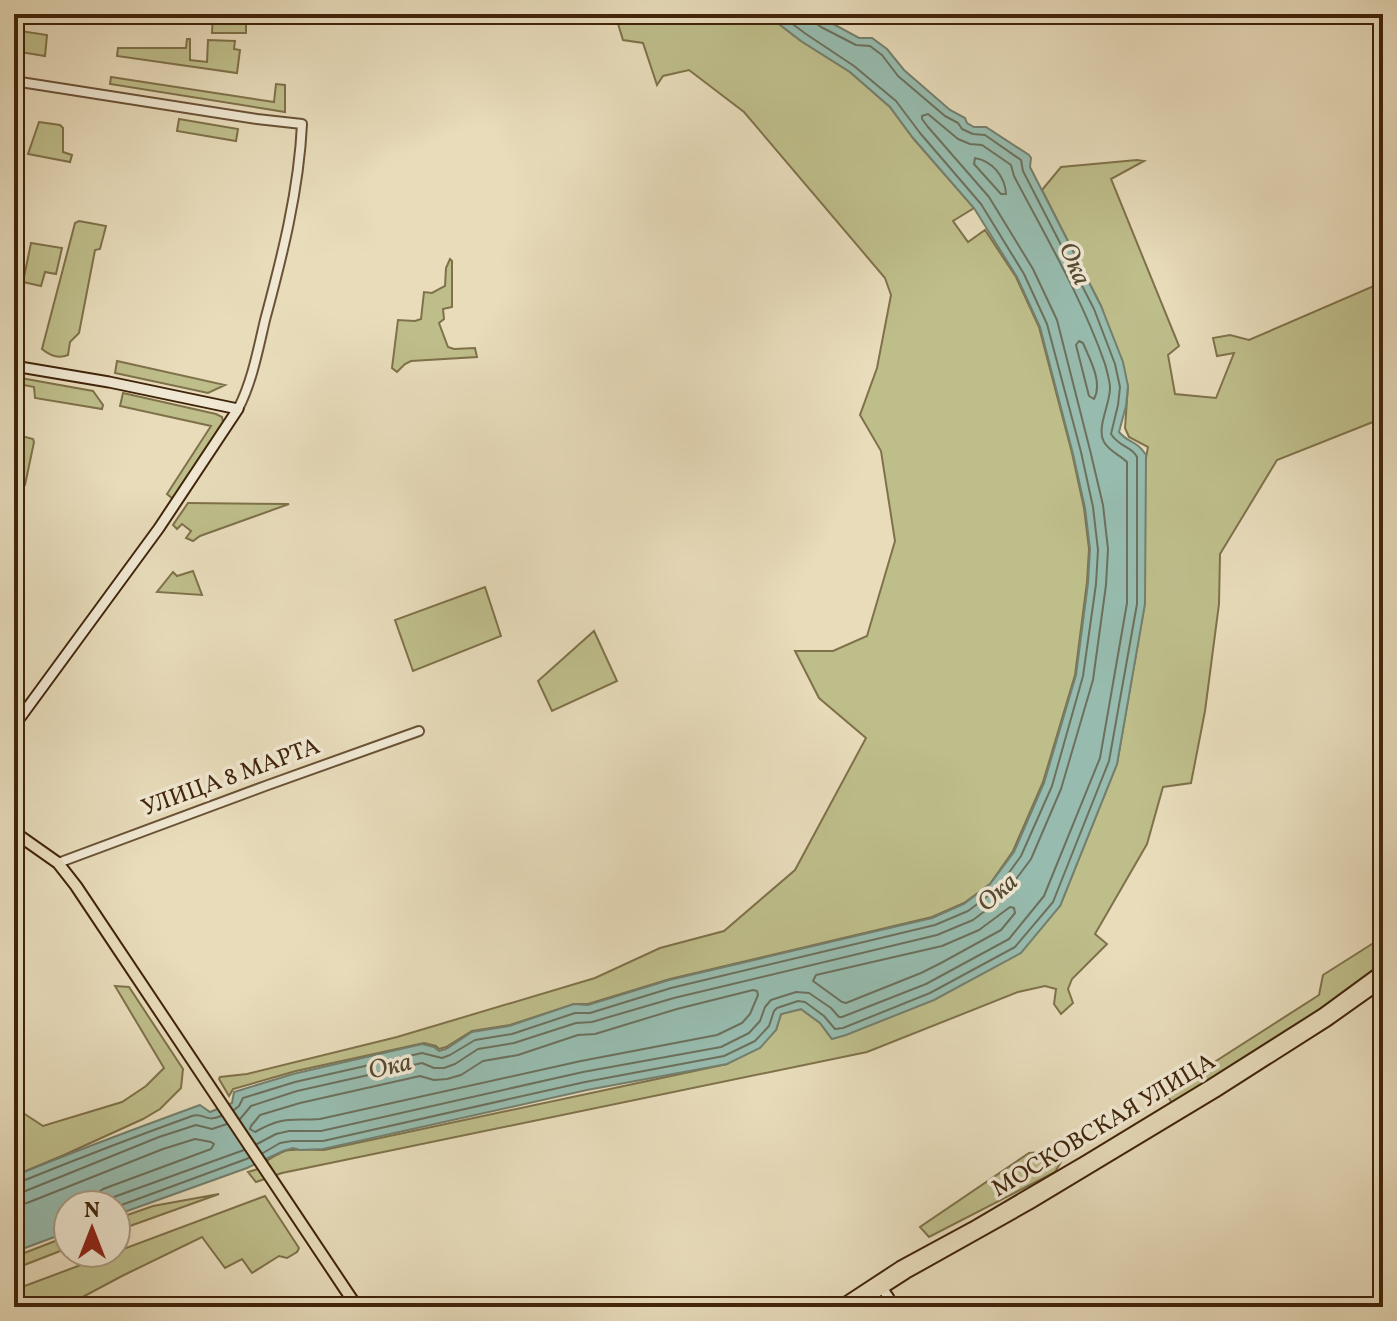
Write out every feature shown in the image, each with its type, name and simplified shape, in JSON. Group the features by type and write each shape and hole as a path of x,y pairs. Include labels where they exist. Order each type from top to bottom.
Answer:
{"main road":[{"path":"14,366 238,409 159,528 14,726"},
{"path":"14,832 58,863 113,940 357,1307"},
{"name":"МОСКОВСКАЯ УЛИЦА","path":"1213,1088 1383,970"},
{"name":"МОСКОВСКАЯ УЛИЦА","path":"853,1307 900,1267 1328,1020 1383,981"},
{"path":"876,1288 886,1305"},
{"name":"МОСКОВСКАЯ УЛИЦА","path":"839,1307 876,1288"}],"street":[{"path":"14,81 302,124 276,278 251,376 238,409"},
{"name":"УЛИЦА 8 МАРТА","path":"58,863 419,731"}],"green space":[{"path":"213,14 246,14 246,33 212,33"},
{"path":"615,14 766,14 850,72 890,107 974,208 953,221 968,242 985,230 1016,277 1039,327 1072,453 1089,549 1075,675 1043,782 1013,851 990,884 964,903 932,917 670,979 588,1004 574,1004 510,1025 472,1031 439,1049 424,1043 296,1071 233,1089 229,1096 220,1077 247,1074 397,1037 595,978 660,948 724,931 795,870 866,738 819,698 795,651 833,651 867,636 895,541 881,451 860,415 877,368 891,295 885,278 744,112 689,70 663,76 657,85 643,43 623,40"},
{"path":"14,30 47,35 45,56 14,51"},
{"path":"187,39 190,39 190,60 207,62 208,40 235,41 234,49 240,50 237,73 117,56 118,48 186,48"},
{"path":"111,77 274,102 276,84 285,85 285,112 110,84"},
{"path":"179,119 238,129 236,141 177,131"},
{"path":"39,122 63,128 63,152 72,155 70,162 28,154"},
{"path":"1144,161 1111,179 1179,346 1168,355 1175,394 1216,398 1234,353 1217,356 1213,338 1230,335 1249,340 1383,282 1383,418 1277,460 1220,554 1219,604 1205,711 1191,783 1163,787 1147,844 1095,934 1107,944 1072,979 1068,989 1073,1003 1061,1014 1054,1004 1056,989 1045,986 1018,992 867,1052 282,1173 256,1182 248,1172 289,1150 324,1150 727,1064 776,1030 781,1014 801,1009 820,1023 832,1039 1060,906 1117,764 1145,602 1145,463 1148,447 1129,437 1125,428 1128,386 1101,306 1042,190 1061,167"},
{"path":"75,223 106,226 100,249 95,250 79,333 70,342 68,355 51,355 42,349"},
{"path":"31,243 62,248 56,274 45,272 41,286 23,282"},
{"path":"450,259 452,307 443,309 444,319 439,323 448,347 475,348 477,357 411,361 397,372 392,368 398,320 421,319 424,292 432,293 445,286"},
{"path":"117,361 225,385 208,393 115,373"},
{"path":"15,377 93,391 103,405 102,409 35,398 34,387 14,383"},
{"path":"123,393 222,417 223,422 173,499 167,494 211,426 120,406"},
{"path":"14,434 33,439 34,442 22,488 14,486"},
{"path":"188,503 289,504 193,541 186,538 191,531 182,524 177,529 173,525"},
{"path":"193,571 202,595 157,592 173,572 177,576"},
{"path":"485,587 501,636 413,671 395,620"},
{"path":"594,631 617,681 552,711 538,681"},
{"path":"1383,937 1383,963 1324,1008 1172,1103 1166,1093 1319,995 1323,975"},
{"path":"115,986 129,987 183,1069 181,1088 160,1109 143,1119 14,1176 14,1107 43,1126 122,1102 146,1086 164,1068"},
{"path":"1054,1151 1061,1162 1055,1172 929,1237 920,1227 1029,1153"},
{"path":"219,1194 132,1225 132,1213 153,1206"},
{"path":"265,1196 299,1248 287,1258 279,1256 252,1273 242,1259 225,1268 202,1237 64,1307 14,1307 14,1290 70,1269 132,1269 132,1246"},
{"path":"52,1242 52,1254 14,1269 14,1257"}],"water":[{"name":"Ока","path":"766,14 815,14 859,38 872,38 887,49 904,70 950,110 965,118 967,123 974,127 986,127 1029,155 1030,167 1101,306 1123,362 1128,386 1119,432 1146,455 1145,604 1117,764 1060,906 1021,953 934,1000 846,1035 832,1039 820,1023 801,1009 781,1014 776,1030 760,1048 727,1064 587,1090 323,1149 293,1148 132,1209 132,1189 52,1189 52,1238 14,1252 14,1176 200,1105 210,1112 232,1103 234,1092 293,1074 422,1044 439,1051 472,1032 509,1026 574,1004 588,1005 669,980 932,918 964,904 990,884 1014,852 1044,783 1076,675 1090,549 1073,454 1040,327 1017,277 974,208 890,107 850,72"}]}
